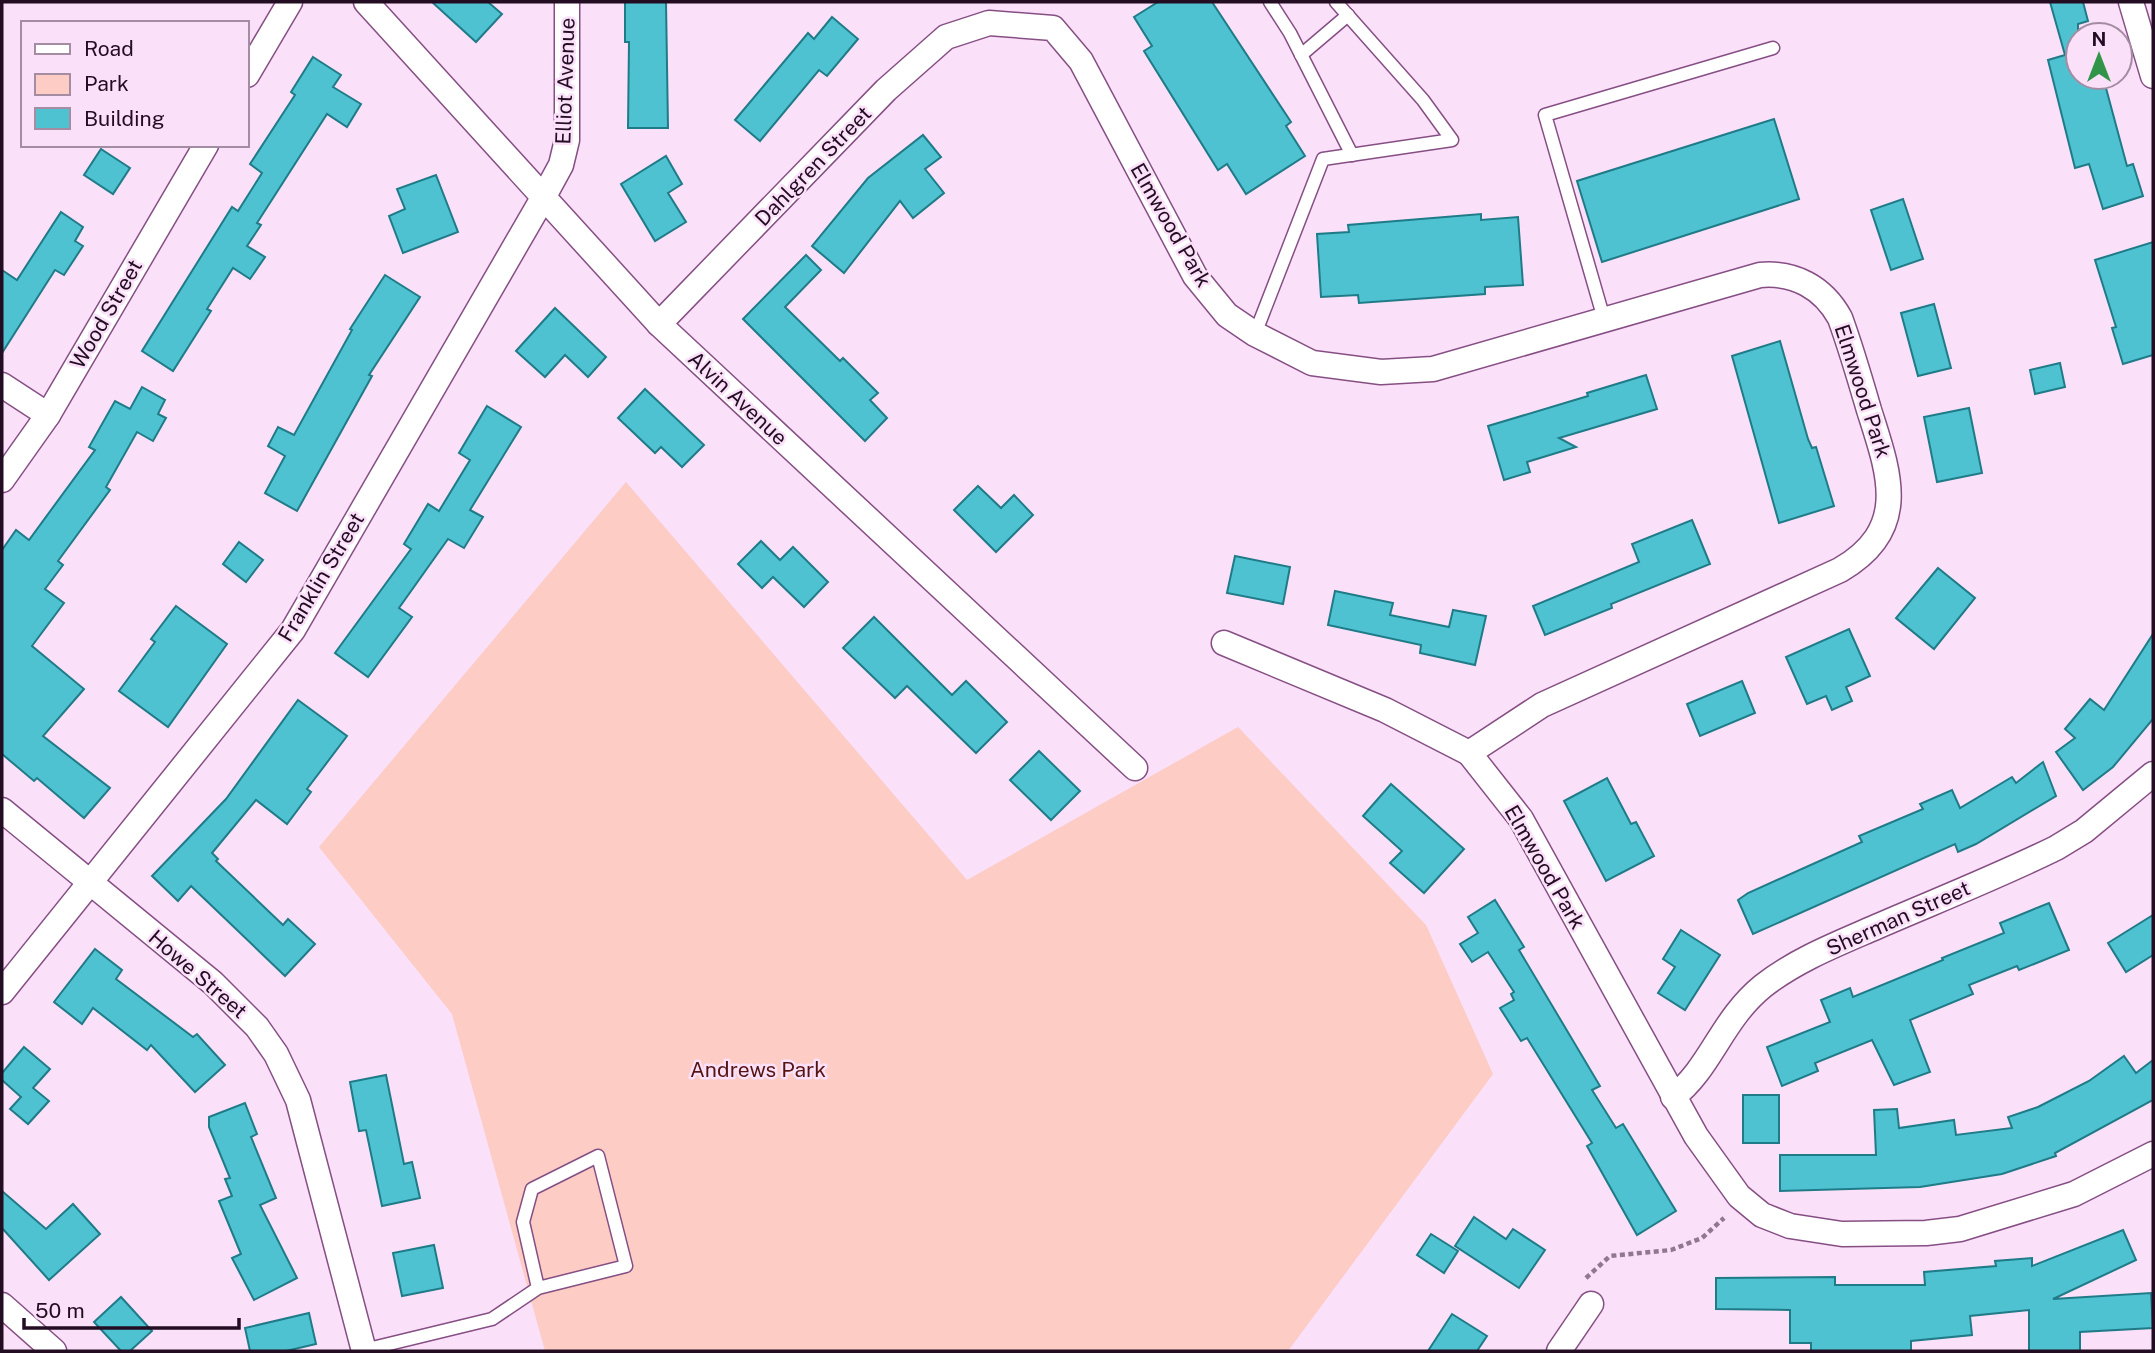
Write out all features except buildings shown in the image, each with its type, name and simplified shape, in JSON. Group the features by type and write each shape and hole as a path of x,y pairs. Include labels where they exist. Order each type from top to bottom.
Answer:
{"street":[{"path":"248,73 289,2"},
{"name":"Alvin Avenue","path":"366,2 659,324 1135,768"},
{"name":"Elliot Avenue","path":"543,198 561,164 567,140 567,2"},
{"path":"2132,2 2153,76"},
{"name":"Elmwood Park","path":"979,26 1014,23 1053,28 1081,61 1195,276 1227,315 1255,334 1312,363 1381,372 1433,369 1760,275 1789,276 1815,288 1829,301 1840,318 1887,466 1890,496 1887,517 1866,552 1840,570 1542,705 1469,753 1521,819 1673,1097 1721,1174 1750,1207 1790,1226 1823,1233 1880,1234 1960,1229 2074,1194 2153,1154"},
{"name":"Dahlgren Street","path":"659,324 886,90 946,37 979,26"},
{"name":"Wood Street","path":"2,480 48,415 204,147"},
{"name":"Franklin Street","path":"2,992 293,630 543,198"},
{"path":"2,385 48,415"},
{"path":"1223,643 1385,710 1469,753"},
{"name":"Sherman Street","path":"1673,1097 1696,1074 1735,1012 1763,986 1800,962 1852,937 2056,848 2084,831 2153,774"},
{"name":"Howe Street","path":"2,810 232,1000 276,1054 306,1127 364,1351"},
{"path":"1559,1351 1584,1296"},
{"path":"2,1305 54,1351"}],"lane":[{"path":"1270,2 1301,55 1352,155"},
{"path":"1255,334 1323,159 1452,140 1423,100 1336,2"},
{"path":"1301,55 1348,15"},
{"path":"1604,320 1545,115 1773,48"},
{"path":"364,1351 492,1319 538,1288 626,1266 597,1156 532,1189 523,1222 538,1288"}],"path":[{"path":"1584,1296 1610,1256 1671,1250 1702,1238 1724,1218"}],"green space":[{"name":"Andrews Park","path":"626,482 967,880 1238,727 1426,925 1493,1074 1288,1351 545,1351 452,1014 319,847"}]}
